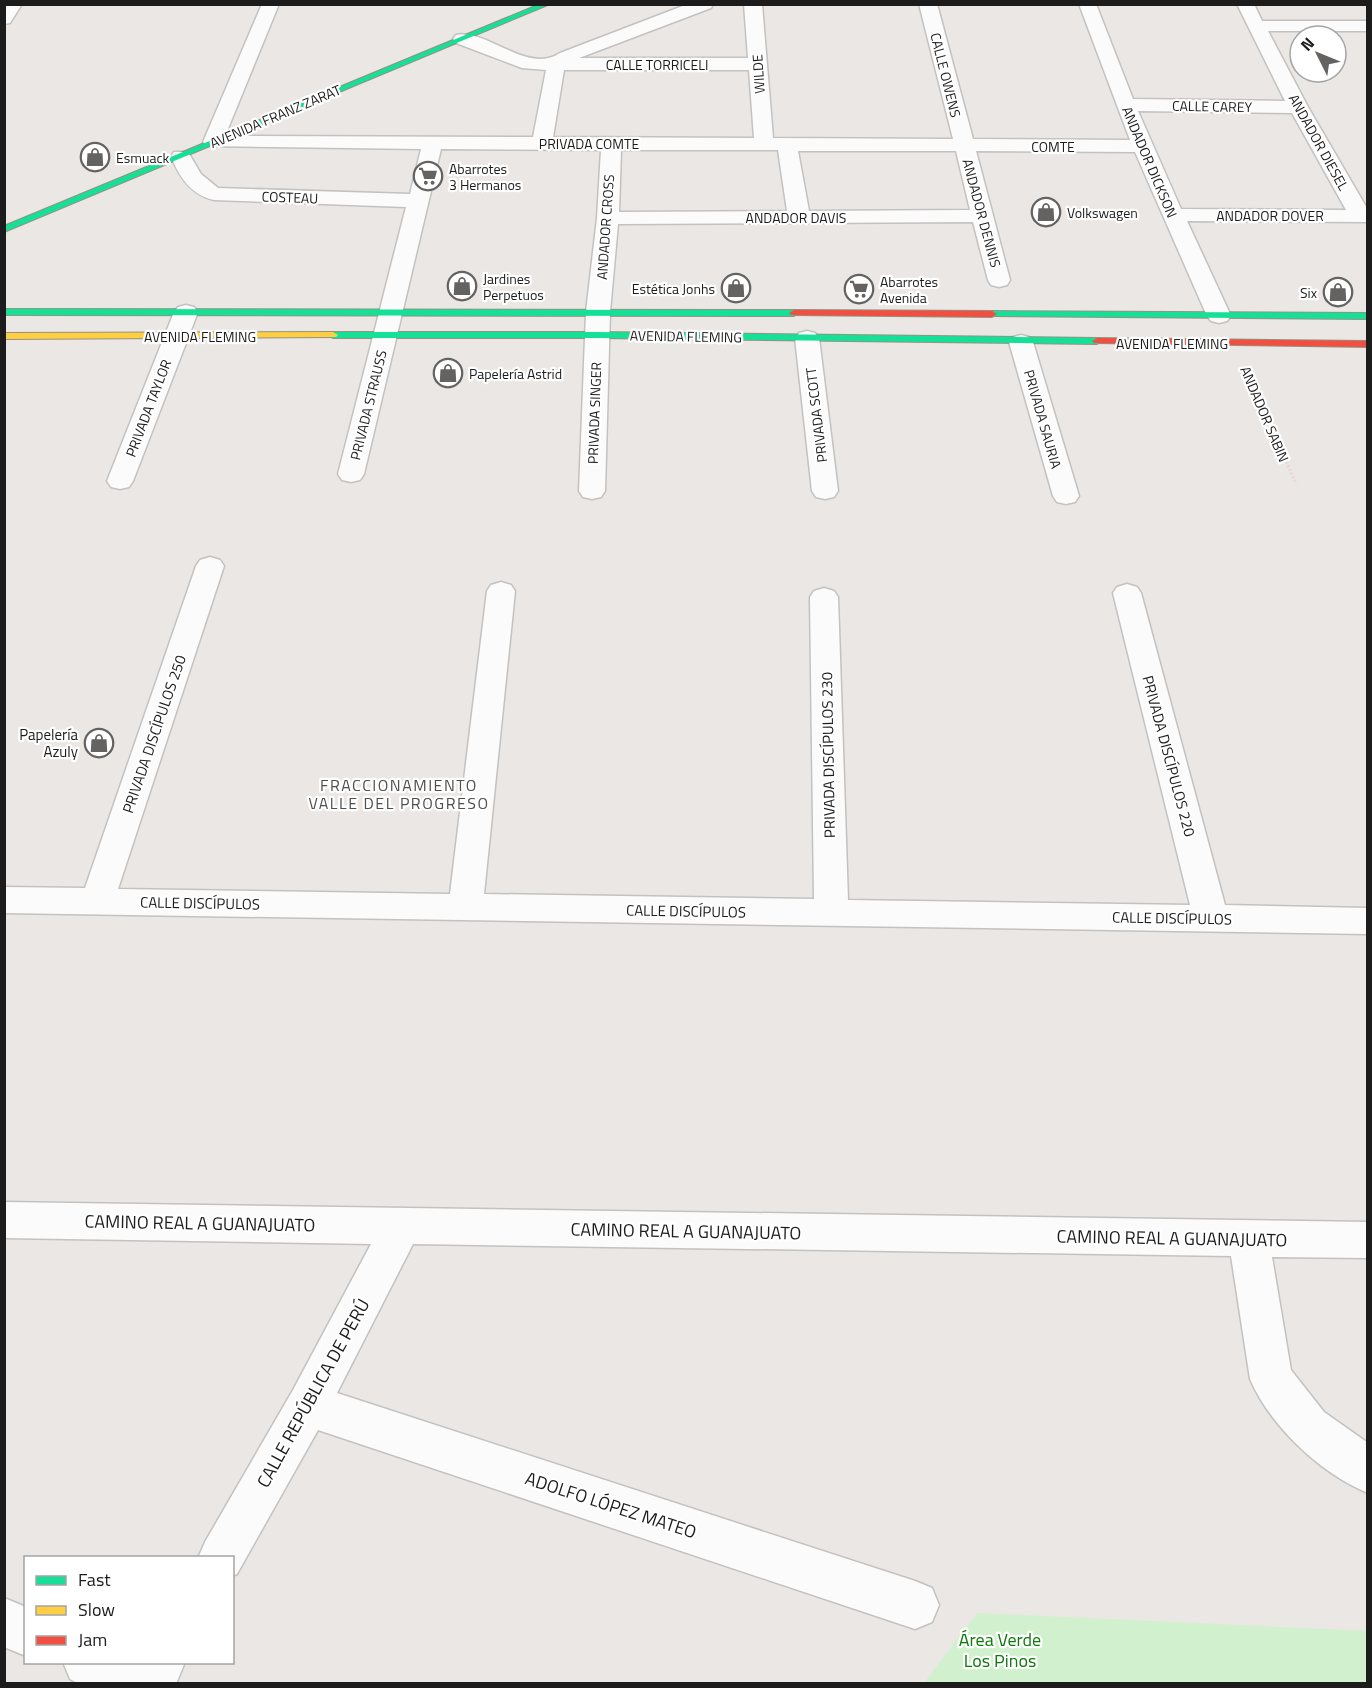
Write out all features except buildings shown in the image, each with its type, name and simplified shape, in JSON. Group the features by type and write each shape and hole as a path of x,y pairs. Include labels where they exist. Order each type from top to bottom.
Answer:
{"street":[{"path":"4,19 14,4"},
{"path":"213,142 270,4"},
{"name":"AVENIDA FRANZ ZARAT","path":"4,229 547,4"},
{"name":"CALLE TORRICELI","path":"556,64 566,57 705,4"},
{"name":"WILDE","path":"753,4 764,144"},
{"name":"CALLE OWENS","path":"928,4 964,145"},
{"name":"ANDADOR DICKSON","path":"1087,4 1142,146 1219,316"},
{"name":"ANDADOR DIESEL","path":"1245,4 1298,107 1364,216"},
{"path":"1255,26 1368,26"},
{"name":"CALLE TORRICELI","path":"462,39 520,62 758,64"},
{"path":"542,142 556,64"},
{"name":"CALLE CAREY","path":"1125,105 1298,107"},
{"name":"PRIVADA COMTE","path":"213,142 964,145"},
{"name":"PRIVADA STRAUSS","path":"351,474 433,142"},
{"name":"ANDADOR CROSS","path":"597,335 608,218 611,143"},
{"path":"787,144 799,216"},
{"name":"COMTE","path":"964,145 1142,146"},
{"name":"ANDADOR DENNIS","path":"964,145 999,280"},
{"name":"COSTEAU","path":"181,156 185,167 198,184 205,191 214,194 418,201"},
{"name":"ANDADOR DOVER","path":"1172,215 1364,216"},
{"name":"ANDADOR DAVIS","path":"608,218 984,216"},
{"name":"AVENIDA FLEMING","path":"4,312 186,312 597,335 1021,342 1368,344"},
{"name":"PRIVADA TAYLOR","path":"120,481 186,312"},
{"name":"AVENIDA FLEMING","path":"4,336 176,336 598,312 1368,316"},
{"name":"PRIVADA SINGER","path":"592,491 597,335"},
{"name":"PRIVADA SCOTT","path":"807,338 825,491"},
{"name":"PRIVADA SAURIA","path":"1021,342 1066,496"},
{"name":"PRIVADA DISCÍPULOS 250","path":"97,902 210,566"},
{"path":"465,908 501,591"},
{"name":"PRIVADA DISCÍPULOS 220","path":"1127,592 1211,919"},
{"name":"PRIVADA DISCÍPULOS 230","path":"824,597 831,913"},
{"name":"CALLE DISCÍPULOS","path":"4,900 1368,921"},
{"name":"CAMINO REAL A GUANAJUATO","path":"4,1220 1368,1240"},
{"name":"CALLE REPÚBLICA DE PERÚ","path":"222,1556 308,1405 402,1226"},
{"path":"1249,1239 1271,1379 1308,1427 1368,1471"},
{"name":"ADOLFO LÓPEZ MATEO","path":"308,1405 915,1605"},
{"path":"4,1622 24,1631"},
{"path":"91,1664 129,1683"},
{"path":"149,1683 160,1664"}],"path":[{"name":"ANDADOR SABIN","path":"1235,344 1296,484"}],"green space":[{"name":"Área Verde Los Pinos","path":"977,1613 1367,1631 1367,1683 924,1683"}],"traffic: fast":[{"path":"4,229 547,4"},
{"path":"4,312 794,313"},
{"path":"992,314 1368,316"},
{"path":"333,335 597,335 1097,341"}],"traffic: slow":[{"path":"4,336 333,335"}],"traffic: jam":[{"path":"794,313 992,314"},
{"path":"1097,341 1368,344"}],"place":[{"name":"Esmuack","path":"95,157"},
{"name":"Abarrotes 3 Hermanos","path":"428,176"},
{"name":"Volkswagen","path":"1046,212"},
{"name":"Jardines Perpetuos","path":"462,286"},
{"name":"Estética Jonhs","path":"736,288"},
{"name":"Abarrotes Avenida","path":"859,289"},
{"name":"Six","path":"1338,292"},
{"name":"Papelería Astrid","path":"448,373"},
{"name":"Papelería Azuly","path":"99,743"}],"district":[{"name":"FRACCIONAMIENTO VALLE DEL PROGRESO","path":"399,794"}]}
